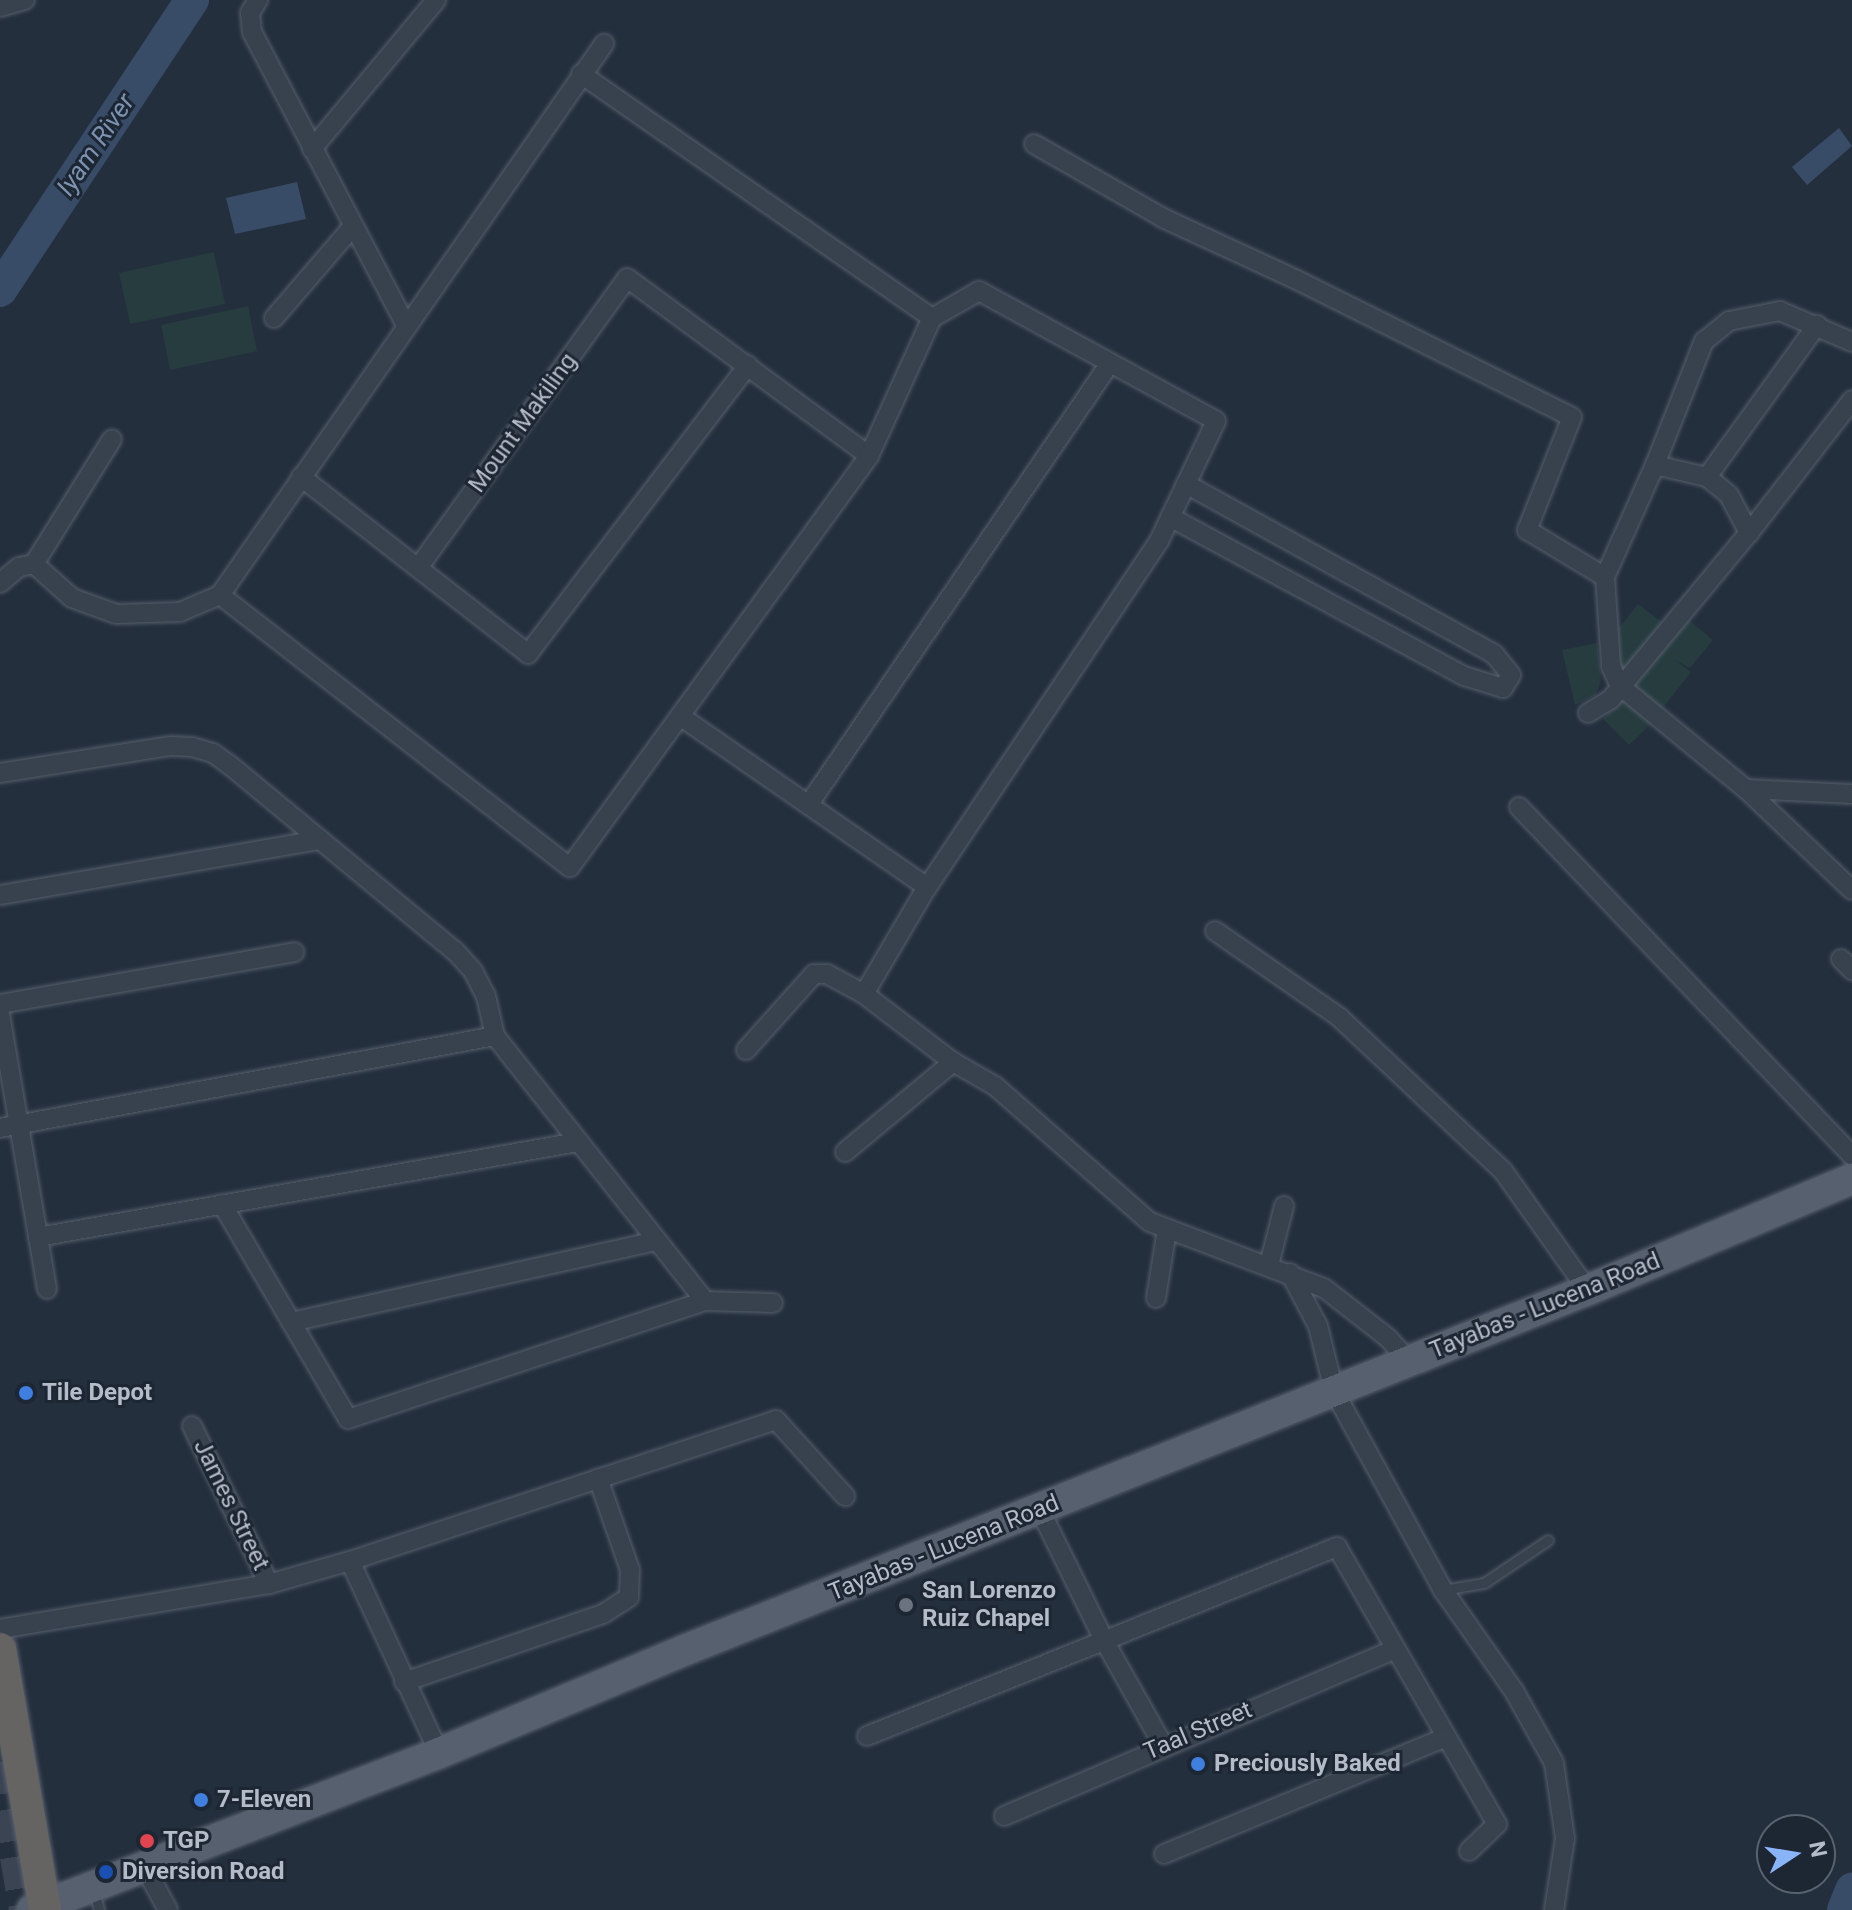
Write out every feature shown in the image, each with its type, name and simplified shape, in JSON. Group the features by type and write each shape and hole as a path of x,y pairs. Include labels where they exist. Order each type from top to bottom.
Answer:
{"highway":[{"path":"0,1649 41,1908"}],"main road":[{"name":"Tayabas - Lucena Road","path":"41,1908 96,1899 144,1866 439,1753 685,1650 1585,1291 1852,1179"}],"street":[{"path":"0,7 25,0"},
{"path":"258,0 250,13 252,32 406,325"},
{"path":"312,149 436,0"},
{"path":"0,562 26,566 72,598 116,614 180,612 220,595 604,44"},
{"path":"581,74 932,318"},
{"path":"1034,144 1163,218 1572,417 1527,530 1605,577"},
{"path":"274,318 353,226"},
{"name":"Mount Makiling","path":"418,568 627,278 748,365"},
{"path":"220,595 570,867 869,456 932,318 979,291 1216,421 1159,541 927,887 864,994"},
{"path":"1852,342 1780,311 1729,321 1704,341 1655,465 1605,577 1611,666 1620,686 1746,789 1852,890"},
{"path":"1707,477 1817,325"},
{"path":"809,804 1110,363"},
{"path":"301,477 528,654 748,365 869,456"},
{"path":"1588,713 1611,699 1749,533 1852,400"},
{"path":"0,583 26,566 112,439"},
{"path":"1655,465 1707,477 1729,495 1749,533"},
{"path":"1170,517 1464,676 1503,688 1511,675 1494,654 1186,484"},
{"path":"680,716 927,887"},
{"path":"0,773 171,746 192,747 213,753 231,766 464,961 486,996 495,1036 705,1301"},
{"path":"1746,789 1852,794"},
{"path":"1519,807 1852,1155"},
{"path":"0,895 319,840"},
{"path":"1215,931 1339,1017 1503,1171 1585,1291"},
{"path":"0,1004 294,952"},
{"path":"746,1050 814,974 827,974 864,994 953,1062 995,1086 1100,1182 1150,1222 1324,1288 1388,1338 1409,1361"},
{"path":"0,1014 9,1126 38,1237 47,1289"},
{"path":"9,1126 495,1036"},
{"path":"845,1152 953,1062"},
{"path":"38,1237 578,1142"},
{"path":"222,1204 348,1419 705,1301 773,1303"},
{"path":"1269,1265 1284,1206"},
{"path":"1156,1298 1167,1229"},
{"path":"291,1322 655,1241"},
{"path":"1290,1273 1318,1326 1334,1391 1443,1590 1514,1691 1554,1763 1565,1838 1554,1910"},
{"path":"0,1629 269,1584 350,1561 776,1420 845,1496"},
{"name":"James Street","path":"192,1426 269,1584"},
{"path":"404,1682 603,1614 629,1597 630,1570 598,1478"},
{"path":"1040,1510 1105,1642 1163,1745"},
{"path":"867,1736 1337,1547 1497,1824 1469,1851"},
{"path":"350,1561 439,1753"},
{"name":"Taal Street","path":"1004,1816 1163,1745 1394,1650"},
{"path":"1164,1854 1446,1737"},
{"path":"144,1866 168,1910"}],"lane":[{"path":"1443,1590 1484,1583 1548,1540"}],"green space":[{"path":"214,252 225,304 130,324 119,273"},
{"path":"248,306 257,351 170,370 161,325"},
{"path":"1638,604 1664,624 1622,683 1612,629 1620,627"},
{"path":"1684,616 1713,640 1690,668 1675,660 1691,672 1661,710 1628,682"},
{"path":"1597,643 1601,680 1596,695 1575,705 1562,650"},
{"path":"1627,695 1653,722 1629,745 1603,719"}],"water":[{"path":"1839,128 1852,146 1807,185 1792,167"},
{"path":"297,182 306,219 235,234 226,198"}],"waterway":[{"name":"Iyam River","path":"0,290 192,0"},
{"path":"1844,1910 1852,1890"}],"tunnel":[{"path":"0,1762 25,1910"}],"place":[{"name":"Tile Depot","path":"26,1393"},
{"name":"San Lorenzo Ruiz Chapel","path":"906,1605"},
{"name":"Preciously Baked","path":"1198,1764"},
{"name":"7-Eleven","path":"201,1800"},
{"name":"TGP","path":"147,1841"},
{"name":"Diversion Road","path":"106,1872"}]}
